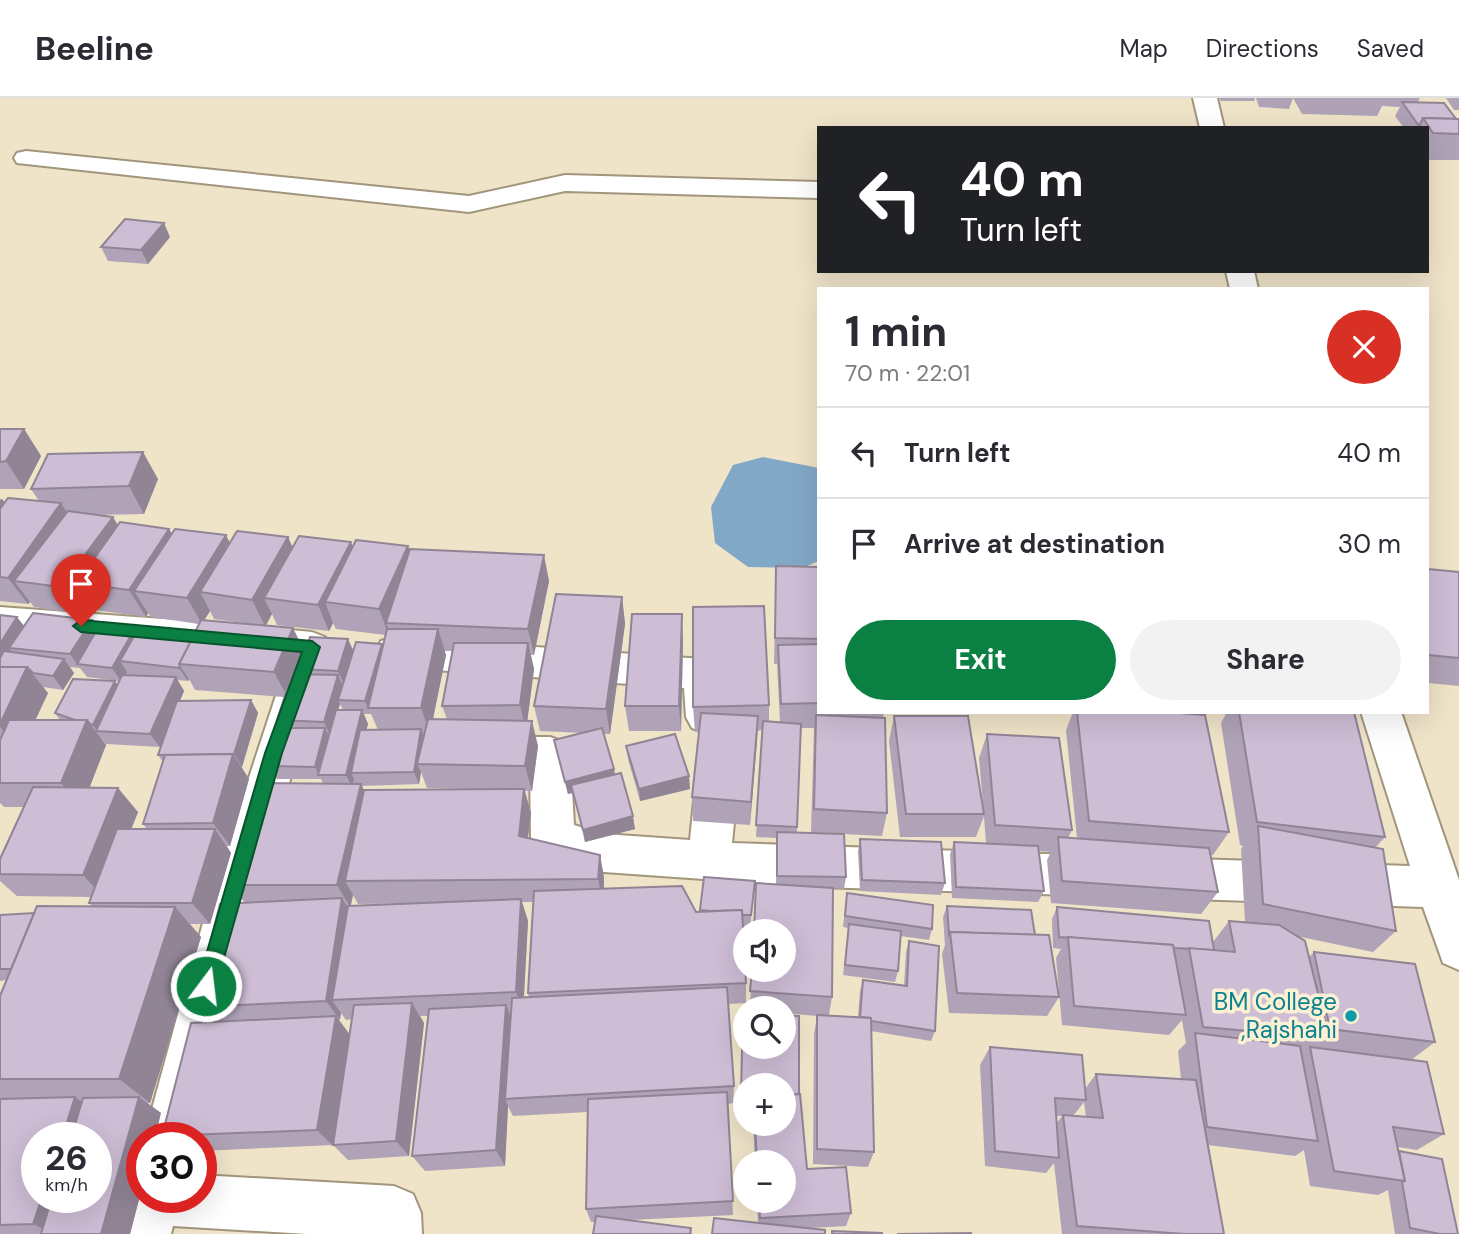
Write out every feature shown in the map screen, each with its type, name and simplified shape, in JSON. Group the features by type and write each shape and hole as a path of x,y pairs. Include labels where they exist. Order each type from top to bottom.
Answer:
{"street":[{"path":"1205,98 1212,126"},
{"path":"26,158 470,204 565,183 817,190"},
{"path":"0,621 312,647 703,674 709,757 719,762 709,861"},
{"path":"173,1122 213,960 273,753 312,647"},
{"path":"1382,714 1459,948"},
{"path":"273,753 315,754"},
{"path":"439,754 550,754 553,838 604,853 709,861 766,884 1440,887"},
{"path":"217,1201 394,1213 395,1234"},
{"path":"145,1234 150,1213"}],"water":[{"path":"763,457 817,468 817,562 802,568 748,567 715,543 711,507 733,465"}],"building":[{"path":"1402,102 1444,103 1456,119 1423,118 1419,126"},
{"path":"1423,118 1459,119 1459,134 1433,133"},
{"path":"125,219 164,223 141,250 101,247"},
{"path":"0,429 24,429 6,461 0,462"},
{"path":"143,452 129,486 31,489 48,454"},
{"path":"8,498 61,503 8,578 0,577 0,509"},
{"path":"68,511 113,517 61,587 14,581"},
{"path":"120,522 169,529 129,590 77,583"},
{"path":"175,529 226,535 187,598 134,591"},
{"path":"237,531 288,537 252,600 200,592"},
{"path":"299,536 351,542 318,605 264,598"},
{"path":"356,540 408,546 379,609 325,602"},
{"path":"410,549 544,555 528,629 386,623"},
{"path":"776,566 817,567 817,639 775,638"},
{"path":"1429,569 1459,572 1459,658 1429,655"},
{"path":"556,594 622,597 606,709 534,706"},
{"path":"764,606 769,705 693,707 693,607"},
{"path":"33,613 92,620 70,654 9,648"},
{"path":"632,614 682,614 679,706 625,706"},
{"path":"0,615 17,617 0,644"},
{"path":"201,620 293,628 274,672 179,664"},
{"path":"98,628 133,632 112,668 77,664"},
{"path":"138,629 194,635 179,668 120,661"},
{"path":"387,629 438,629 421,708 368,708"},
{"path":"310,637 348,639 338,671 299,669"},
{"path":"356,642 382,644 365,701 338,700"},
{"path":"454,643 528,643 520,705 442,706"},
{"path":"817,644 817,703 781,704 778,645"},
{"path":"4,651 64,659 53,676 33,673 27,667 0,667 0,658"},
{"path":"0,667 27,667 0,724"},
{"path":"292,674 338,675 324,722 277,720"},
{"path":"122,675 176,677 150,734 96,731"},
{"path":"73,679 115,681 93,725 87,720 75,720 55,713"},
{"path":"251,700 234,754 158,755 177,701"},
{"path":"336,710 362,710 346,775 318,775"},
{"path":"701,713 758,716 751,802 692,797"},
{"path":"1077,714 1205,715 1229,832 1089,821"},
{"path":"1239,714 1354,714 1385,837 1257,822"},
{"path":"816,715 885,718 887,813 814,809"},
{"path":"894,716 968,716 984,814 906,814"},
{"path":"428,719 532,721 525,766 417,764"},
{"path":"9,720 87,720 61,783 0,783 0,740"},
{"path":"763,721 801,724 797,827 756,825"},
{"path":"281,728 325,728 315,767 269,766"},
{"path":"602,728 614,769 565,782 554,740"},
{"path":"421,729 414,772 351,773 360,730"},
{"path":"675,734 689,776 639,789 626,746"},
{"path":"987,734 1059,738 1072,830 995,825"},
{"path":"233,754 213,823 143,824 165,755"},
{"path":"621,773 633,816 583,830 571,785"},
{"path":"261,783 361,784 337,885 231,885"},
{"path":"33,787 118,788 83,875 0,874 0,859"},
{"path":"524,789 519,836 600,855 598,879 345,881 364,790"},
{"path":"1258,826 1383,849 1396,931 1263,904"},
{"path":"117,829 215,829 192,903 89,903"},
{"path":"777,832 844,834 846,877 777,876"},
{"path":"1058,837 1209,848 1218,892 1062,881"},
{"path":"860,839 941,842 945,883 862,880"},
{"path":"954,842 1038,846 1044,891 956,887"},
{"path":"704,877 755,881 751,915 742,915 742,910 700,910"},
{"path":"756,883 833,888 832,997 750,991 751,982 796,982 796,919 754,919"},
{"path":"682,886 696,912 742,910 742,919 733,919 733,982 746,983 528,993 534,891"},
{"path":"847,893 933,905 932,929 845,916"},
{"path":"342,898 326,1001 194,1007 220,904"},
{"path":"521,899 516,992 332,1000 348,906"},
{"path":"37,906 175,907 119,1079 0,1079 0,996"},
{"path":"947,906 1031,910 1035,935 949,934"},
{"path":"1057,907 1209,921 1214,950 1059,937"},
{"path":"34,913 11,969 0,969 0,915"},
{"path":"1229,921 1279,925 1305,941 1329,1038 1203,1027 1189,948 1235,952"},
{"path":"849,924 901,931 898,971 845,965"},
{"path":"950,932 1049,935 1059,997 957,993"},
{"path":"1068,937 1173,945 1186,1015 1074,1006"},
{"path":"909,941 939,946 935,1031 860,1017 863,980 907,986"},
{"path":"1314,952 1415,964 1435,1042 1330,1029"},
{"path":"727,987 733,1086 505,1099 512,998"},
{"path":"412,1003 396,1141 333,1145 354,1005"},
{"path":"506,1005 496,1150 412,1156 429,1009"},
{"path":"817,1015 871,1018 874,1152 817,1149"},
{"path":"336,1016 317,1130 217,1134 217,1122 166,1122 191,1023"},
{"path":"796,1016 799,1016 799,1095 796,1095 796,1073 741,1073 742,1059 796,1059"},
{"path":"1195,1033 1300,1046 1318,1141 1207,1127"},
{"path":"990,1047 1082,1055 1086,1100 1055,1098 1059,1158 995,1151"},
{"path":"1310,1047 1427,1062 1444,1134 1393,1127 1405,1181 1334,1171"},
{"path":"1096,1074 1196,1080 1224,1234 1185,1234 1077,1226 1063,1115 1103,1118"},
{"path":"727,1092 733,1201 586,1209 588,1099"},
{"path":"796,1094 800,1094 807,1169 846,1167 851,1213 760,1218 760,1213 796,1213 796,1150 756,1150 756,1136 796,1136"},
{"path":"75,1097 67,1122 21,1122 21,1213 37,1213 33,1224 0,1225 0,1099"},
{"path":"139,1097 132,1122 126,1122 126,1144 112,1194 112,1122 76,1122 83,1098"},
{"path":"1399,1151 1442,1159 1458,1234 1440,1234 1410,1228"},
{"path":"47,1213 107,1213 101,1234 41,1234"},
{"path":"596,1216 691,1228 690,1234 593,1234"},
{"path":"714,1218 825,1230 825,1234 712,1234"},
{"path":"832,1231 882,1233 882,1234 832,1234"},
{"path":"971,1233 971,1234 897,1234"}],"place":[{"name":"BM College ,Rajshahi","path":"1351,1016"}],"route":[{"path":"81,626 312,647 273,753 206,986"}]}
